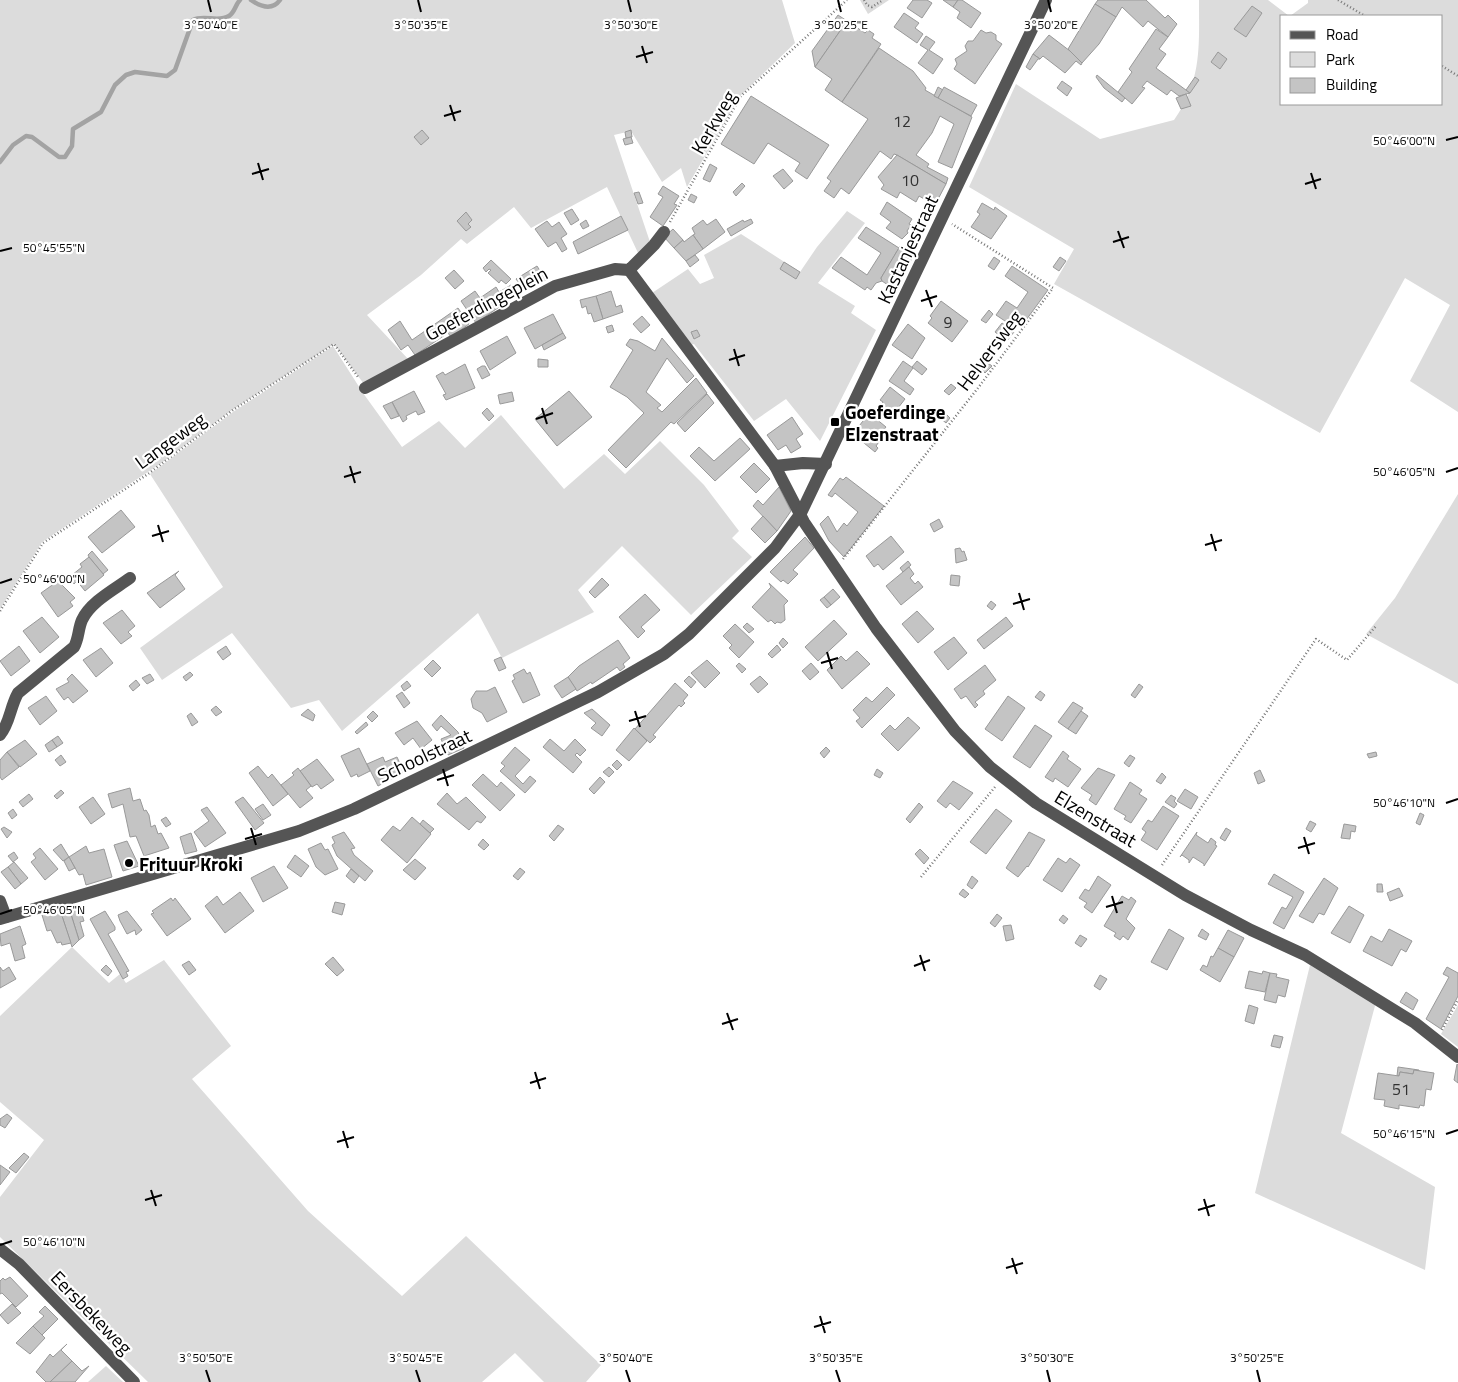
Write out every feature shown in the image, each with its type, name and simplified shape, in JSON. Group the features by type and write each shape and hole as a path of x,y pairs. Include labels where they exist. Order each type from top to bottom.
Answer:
{"street":[{"name":"Kastanjestraat","path":"801,513 1046,0"},
{"path":"664,232 629,270 775,466 801,513"},
{"name":"Goeferdingeplein","path":"365,388 555,286 614,269 629,270"},
{"path":"775,466 803,463 826,464"},
{"name":"Elzenstraat","path":"801,513 804,522 876,628 955,731 972,750 1003,777 1036,803 1155,876 1251,930 1305,955 1414,1023 1458,1056"},
{"name":"Schoolstraat","path":"3,918 299,831 354,809 598,692 664,654 689,634 775,548 801,513"},
{"path":"0,735 6,728 12,703 18,693 74,647 79,637 82,620 93,605 130,578"},
{"path":"0,901 3,918"},
{"name":"Eersbekeweg","path":"0,1249 19,1264 134,1382"}],"path":[{"name":"Kerkweg","path":"664,232 741,96 847,0"},
{"path":"864,0 866,5 872,7 883,0"},
{"path":"1338,0 1363,15"},
{"path":"1443,67 1458,76"},
{"name":"Helversweg","path":"834,567 846,557 857,543 978,388 1052,288 942,218"},
{"name":"Langeweg","path":"0,611 43,543 148,474 233,410 334,344 365,388"},
{"path":"1155,876 1316,639 1347,660 1376,626"},
{"path":"921,877 1003,777"},
{"path":"1436,1040 1458,1000"}],"green space":[{"path":"0,0 782,0 795,43 740,96 687,187 681,168 662,182 631,131 614,135 650,242 639,255 607,187 531,228 514,207 467,244 461,239 421,275 367,315 409,360 364,384 334,344 232,410 160,464 42,542 0,609"},
{"path":"860,0 889,0 868,14"},
{"path":"1199,0 1268,0 1288,15 1280,15 1280,105 1443,105 1443,15 1291,15 1308,3 1308,0 1458,0 1458,412 1410,381 1450,305 1405,278 1320,433 1054,284 1074,249 969,187 1016,84 1100,139 1174,120 1190,91 1197,63"},
{"path":"847,211 865,223 818,283 855,306 851,313 876,330 820,441 786,399 754,421 694,344 691,345 652,293 688,269 700,284 714,278 704,255 741,234 800,272 817,247"},
{"path":"333,346 363,393 402,447 439,421 465,448 501,415 564,489 604,454 625,474 660,441 704,485 739,531 732,538 752,557 691,615 622,546 578,590 594,612 502,658 478,613 342,731 319,700 291,708 232,633 162,680 140,648 223,587 150,474 233,412"},
{"path":"1458,494 1458,684 1366,634 1395,598"},
{"path":"72,947 109,983 120,974 126,983 164,960 231,1046 192,1079 308,1211 402,1296 466,1236 601,1365 586,1382 544,1382 515,1353 482,1382 148,1382 0,1237 0,1197 44,1140 0,1102 0,1016"},
{"path":"1310,965 1350,990 1376,1002 1341,1133 1435,1187 1425,1270 1255,1193"},
{"path":"1458,1005 1458,1047 1441,1034"},
{"path":"106,1366 123,1382 88,1382"}],"building":[{"path":"913,0 927,0 932,3 922,18 907,8"},
{"path":"943,0 958,0 953,7"},
{"path":"958,0 962,0 981,13 971,28 957,18 960,12 953,7"},
{"path":"1098,0 1146,0 1165,18 1168,15 1177,24 1168,37 1148,21 1143,27 1122,7 1116,17 1095,4"},
{"path":"1095,4 1116,17 1099,44 1082,63 1068,49"},
{"path":"1252,6 1262,13 1246,37 1234,29"},
{"path":"904,13 919,23 915,28 923,34 917,43 894,27"},
{"path":"838,15 847,21 815,67 812,51"},
{"path":"847,21 865,33 868,30 874,34 872,38 881,44 842,102 825,90 832,79 815,67"},
{"path":"1156,29 1168,37 1159,49 1166,54 1156,68 1190,93 1179,96 1171,90 1167,95 1147,81 1142,87 1145,88 1132,104 1118,92 1132,72 1129,69"},
{"path":"981,30 996,35 996,40 1002,44 975,84 954,69 957,64 955,59 967,51 965,46 968,41 973,41"},
{"path":"1049,35 1070,51 1082,63 1081,65 1076,61 1065,73 1043,56 1040,59 1033,54"},
{"path":"926,36 935,42 929,50 943,59 933,74 918,63 928,50 920,45"},
{"path":"879,48 913,71 926,88 925,90 972,117 952,168 938,162 954,124 940,116 932,133 916,155 929,164 927,167 948,178 946,184 897,155 894,154 891,159 880,151 849,194 841,188 834,198 824,191 831,181 827,178 868,119 842,102"},
{"path":"1218,52 1227,59 1220,69 1211,62"},
{"path":"1033,54 1040,59 1030,70 1026,67"},
{"path":"1097,75 1125,98 1122,102 1104,88 1096,77"},
{"path":"1195,77 1199,80 1190,93 1186,90"},
{"path":"1062,81 1072,88 1067,96 1057,88"},
{"path":"938,87 943,90 938,98 934,96"},
{"path":"944,87 977,105 971,116 938,98"},
{"path":"1186,94 1191,106 1181,109 1176,98"},
{"path":"751,96 829,145 807,179 795,171 800,163 768,143 754,164 721,144"},
{"path":"422,130 429,138 421,145 414,137"},
{"path":"631,130 632,137 626,138 625,132"},
{"path":"631,137 633,143 625,145 623,139"},
{"path":"699,146 705,150 702,155 696,151"},
{"path":"897,155 946,184 935,205 919,196 916,202 900,192 897,198 881,189 884,185 878,177"},
{"path":"710,164 717,168 710,182 703,179"},
{"path":"783,169 793,181 784,189 773,176"},
{"path":"742,183 745,186 736,196 733,192"},
{"path":"663,186 679,196 674,204 677,205 663,226 650,217 663,197 658,194"},
{"path":"639,192 643,203 638,204 634,193"},
{"path":"691,194 697,197 694,203 688,200"},
{"path":"887,202 912,219 907,231 908,233 902,239 886,228 891,222 880,214"},
{"path":"982,203 994,210 995,207 1007,216 991,239 971,227 980,214 977,212"},
{"path":"572,209 579,220 571,225 564,213"},
{"path":"466,212 472,220 468,224 471,227 466,231 457,221"},
{"path":"621,216 628,230 578,254 573,242"},
{"path":"716,219 725,232 703,249 693,235 695,234 692,228 703,220 707,225"},
{"path":"751,219 753,223 731,236 727,229 743,220 744,222"},
{"path":"586,220 589,226 583,229 580,224"},
{"path":"547,221 552,227 559,222 567,234 561,238 567,249 562,252 556,242 548,247 535,229"},
{"path":"866,227 899,248 881,278 882,281 876,283 871,290 867,287 865,290 832,268 841,257 867,275 881,253 858,238"},
{"path":"673,229 683,240 674,248 664,237"},
{"path":"693,235 703,249 686,261 674,248 683,240 684,242"},
{"path":"900,246 914,255 894,289 882,281 881,278"},
{"path":"695,255 699,260 690,267 686,261"},
{"path":"994,257 1000,261 994,270 988,266"},
{"path":"1060,257 1066,261 1059,271 1053,267"},
{"path":"491,260 511,279 506,284 501,280 499,283 488,273 491,270 489,269 486,272 483,268"},
{"path":"784,262 800,272 796,279 780,269"},
{"path":"537,266 546,280 525,291 516,279"},
{"path":"1012,266 1048,290 1021,327 1011,319 1008,323 996,315 1006,301 1017,308 1028,292 1005,276"},
{"path":"454,270 464,281 455,289 445,278"},
{"path":"511,285 518,294 476,323 461,301 475,291 480,298 496,287 499,292"},
{"path":"611,291 616,307 621,305 623,312 603,319 596,296"},
{"path":"596,296 603,319 594,322 591,313 588,314 586,306 582,308 580,300"},
{"path":"941,301 968,321 952,342 928,323 932,318 930,316"},
{"path":"458,308 469,324 451,337 448,333 415,355 408,345 401,350 388,330 400,321 412,340"},
{"path":"989,310 993,314 986,323 981,320"},
{"path":"553,314 563,333 535,349 524,328"},
{"path":"642,316 650,325 641,333 633,324"},
{"path":"1002,323 1014,332 1007,341 995,332"},
{"path":"908,324 925,338 912,359 892,345"},
{"path":"612,325 614,331 608,333 606,327"},
{"path":"697,330 700,336 694,339 691,332"},
{"path":"563,333 566,338 544,350 542,345"},
{"path":"507,336 516,353 490,370 480,351"},
{"path":"662,338 694,376 687,383 667,358 646,392 661,405 657,408 662,412 696,378 707,393 674,424 671,422 626,468 608,450 644,413 627,397 610,387 633,350 626,345 630,339 638,341 655,351"},
{"path":"538,359 548,360 548,367 538,367"},
{"path":"903,361 913,368 904,381 914,389 910,395 889,381"},
{"path":"917,361 927,369 922,375 912,367"},
{"path":"988,363 992,366 985,373 982,370"},
{"path":"465,364 475,388 446,400 443,395 446,394 436,376 443,372 445,375"},
{"path":"485,366 490,375 482,379 477,369"},
{"path":"951,384 956,388 949,395 944,391"},
{"path":"890,387 905,399 898,408 902,411 897,418 880,406 883,402 880,400"},
{"path":"414,391 425,412 418,415 416,411 406,416 407,419 403,422 392,402"},
{"path":"569,391 592,417 557,446 535,419"},
{"path":"512,392 514,401 500,404 498,395"},
{"path":"707,394 714,403 685,432 677,423"},
{"path":"392,402 399,416 391,419 383,406"},
{"path":"487,408 494,416 489,421 482,413"},
{"path":"944,412 950,418 946,423 939,417"},
{"path":"869,413 886,427 878,437 881,439 876,446 878,448 875,452 853,434"},
{"path":"792,417 803,434 796,439 801,447 791,453 786,445 778,450 767,435"},
{"path":"740,438 750,449 715,481 690,456 699,447 714,461"},
{"path":"754,463 770,479 756,493 740,477"},
{"path":"846,477 884,506 844,557 829,541 820,524 828,516 837,532 844,523 847,526 858,512 835,493 832,497 828,495 840,478 843,480"},
{"path":"779,487 791,511 777,531 753,506 758,500 763,505"},
{"path":"121,510 135,527 102,553 88,537"},
{"path":"763,516 777,531 765,543 751,529"},
{"path":"939,519 943,527 934,532 930,524"},
{"path":"891,536 904,552 883,570 878,564 874,567 866,556"},
{"path":"805,537 814,548 793,570 798,574 788,584 783,580 781,582 770,572"},
{"path":"960,548 962,552 964,551 967,560 956,563 955,549"},
{"path":"92,551 108,570 103,574 88,555"},
{"path":"89,557 104,575 85,591 77,581 74,584 71,580 74,577 72,575 82,567 80,564"},
{"path":"908,561 911,565 903,572 900,568"},
{"path":"909,567 914,574 910,578 915,584 918,581 923,587 901,605 886,586"},
{"path":"179,571 175,575 185,589 160,608 147,593"},
{"path":"951,575 960,576 959,586 950,585"},
{"path":"602,578 609,585 595,598 589,592"},
{"path":"58,581 75,598 70,602 73,606 58,617 41,593"},
{"path":"769,583 788,601 784,605 785,620 781,623 777,622 775,624 771,620 768,622 752,607 771,587"},
{"path":"833,589 840,597 831,605 824,597"},
{"path":"645,594 660,610 641,627 645,631 638,638 619,617"},
{"path":"824,597 831,605 827,608 820,600"},
{"path":"991,601 996,605 992,610 987,606"},
{"path":"122,610 135,626 128,632 132,636 121,644 103,623"},
{"path":"917,611 934,629 918,643 902,624"},
{"path":"42,617 59,637 40,653 23,631"},
{"path":"1006,617 1013,626 984,649 977,640"},
{"path":"834,620 847,634 818,661 805,647"},
{"path":"747,623 754,629 749,633 743,627"},
{"path":"735,624 754,642 739,658 729,648 732,645 723,636"},
{"path":"954,637 967,653 948,670 934,652"},
{"path":"783,638 788,643 783,648 779,643"},
{"path":"618,640 630,658 623,664 625,667 620,671 617,667 592,684 591,682 577,691 568,677 579,666"},
{"path":"777,645 781,650 772,658 768,654"},
{"path":"19,646 30,661 11,676 0,661"},
{"path":"226,646 231,654 223,660 217,652"},
{"path":"101,648 113,663 96,677 83,660"},
{"path":"857,651 870,664 842,689 827,670 841,656 846,661"},
{"path":"501,657 506,668 499,671 494,660"},
{"path":"433,660 441,668 432,677 424,669"},
{"path":"707,660 720,673 705,688 691,673"},
{"path":"739,663 746,669 742,673 736,666"},
{"path":"811,663 819,672 810,680 802,671"},
{"path":"985,665 996,680 983,691 985,694 975,702 978,705 975,708 966,696 961,699 954,689"},
{"path":"524,669 527,674 530,672 540,695 523,703 512,681 515,679 513,675"},
{"path":"190,672 193,675 186,681 183,677"},
{"path":"72,674 88,691 73,703 68,697 64,700 56,689 69,682 67,679"},
{"path":"150,674 154,680 147,684 142,678"},
{"path":"689,676 696,682 691,688 684,681"},
{"path":"760,676 768,684 758,693 750,684"},
{"path":"568,677 576,689 562,698 554,686"},
{"path":"136,680 140,685 133,691 129,686"},
{"path":"407,681 411,686 404,691 401,686"},
{"path":"675,683 688,695 683,701 685,703 681,707 679,705 653,735 656,737 650,743 635,729"},
{"path":"1139,684 1143,687 1135,698 1131,695"},
{"path":"495,687 507,712 487,722 482,713 473,708 471,699 476,691 487,691"},
{"path":"887,687 895,695 862,728 856,721 860,718 853,710 866,697 872,702"},
{"path":"1040,691 1045,695 1041,701 1035,697"},
{"path":"402,692 410,703 404,708 396,696"},
{"path":"46,696 57,711 40,725 28,708"},
{"path":"1008,696 1025,708 1002,741 985,729"},
{"path":"1073,702 1083,708 1068,729 1058,722"},
{"path":"216,706 222,712 216,716 211,710"},
{"path":"308,709 315,715 313,721 301,715"},
{"path":"592,709 610,725 602,736 591,728 596,723 584,713"},
{"path":"373,711 378,716 372,722 367,717"},
{"path":"1081,711 1088,716 1076,734 1068,729"},
{"path":"191,713 198,722 192,726 187,716"},
{"path":"441,715 458,732 464,748 448,755 441,739 451,735 441,726 437,731 432,725"},
{"path":"908,717 920,728 898,751 881,734 890,725 895,730"},
{"path":"417,721 432,740 421,749 413,738 404,745 395,733"},
{"path":"366,722 368,725 357,734 355,732"},
{"path":"1035,725 1052,736 1030,768 1013,757"},
{"path":"634,728 647,741 629,761 616,750"},
{"path":"58,736 63,743 57,747 52,740"},
{"path":"550,739 564,751 575,739 586,750 580,756 577,753 575,755 582,762 573,773 543,747"},
{"path":"25,740 37,754 20,767 7,752"},
{"path":"52,740 57,747 49,752 45,745"},
{"path":"515,747 530,760 515,776 523,784 530,776 536,781 525,793 500,771 505,766 501,763"},
{"path":"826,747 830,751 824,758 820,753"},
{"path":"359,748 370,771 358,777 357,774 351,777 341,756"},
{"path":"1063,751 1069,756 1067,759 1081,769 1068,787 1055,778 1053,782 1045,777"},
{"path":"7,752 19,767 2,780 0,777 0,760"},
{"path":"1376,752 1377,756 1369,758 1367,754"},
{"path":"61,755 66,762 60,766 55,760"},
{"path":"1130,755 1135,758 1129,767 1124,763"},
{"path":"383,757 385,762 397,757 404,772 378,786 367,764"},
{"path":"317,759 334,780 321,789 317,784 312,787 300,771"},
{"path":"617,760 622,765 617,770 612,765"},
{"path":"258,766 268,778 272,774 288,794 273,806 249,773"},
{"path":"609,767 614,772 609,777 603,772"},
{"path":"298,768 311,786 306,790 313,798 300,808 281,785 294,775 292,773"},
{"path":"1098,768 1115,775 1096,805 1089,800 1092,795 1081,788"},
{"path":"877,769 883,773 880,778 874,775"},
{"path":"1260,770 1265,781 1258,784 1254,773"},
{"path":"1162,773 1166,777 1161,784 1156,781"},
{"path":"483,774 497,787 501,782 515,795 500,811 472,785"},
{"path":"600,777 605,782 594,794 589,789"},
{"path":"953,781 973,793 959,810 950,803 946,808 937,801"},
{"path":"1130,782 1142,790 1139,794 1147,799 1131,823 1124,819 1126,816 1114,809"},
{"path":"130,788 133,801 140,799 144,811 146,810 149,815 151,827 155,825 158,834 161,833 169,848 144,856 136,836 130,837 123,804 112,808 108,794"},
{"path":"1185,789 1198,797 1191,809 1177,801"},
{"path":"61,790 64,793 57,799 54,796"},
{"path":"447,793 457,804 466,797 486,817 481,823 477,821 469,830 437,804"},
{"path":"29,794 33,799 23,807 19,802"},
{"path":"1171,795 1176,798 1174,801 1177,804 1174,808 1165,802"},
{"path":"93,797 105,814 91,824 79,807"},
{"path":"243,797 264,823 255,830 235,802"},
{"path":"919,803 923,807 910,823 906,819"},
{"path":"263,804 271,815 263,820 255,809"},
{"path":"1163,806 1179,816 1157,850 1141,840 1146,832 1142,829 1148,820 1152,822"},
{"path":"207,807 226,833 205,847 194,832 209,821 201,810"},
{"path":"13,809 17,815 12,819 8,813"},
{"path":"996,809 1012,821 986,854 970,842"},
{"path":"1420,813 1424,815 1420,825 1416,823"},
{"path":"166,817 171,824 166,827 161,820"},
{"path":"412,817 431,834 407,863 381,840 393,826 400,831"},
{"path":"423,820 434,829 430,833 420,824"},
{"path":"1310,821 1316,824 1311,832 1306,829"},
{"path":"1344,824 1356,826 1355,832 1351,831 1350,839 1341,838"},
{"path":"558,825 564,829 554,841 549,836"},
{"path":"4,827 12,832 7,838 1,829"},
{"path":"1226,828 1231,831 1225,841 1220,838"},
{"path":"344,832 355,848 351,849 354,855 373,871 365,881 337,856 332,845 335,843 332,837"},
{"path":"1029,832 1045,840 1028,867 1018,877 1006,868"},
{"path":"1197,832 1196,835 1208,843 1211,838 1216,842 1215,845 1217,846 1204,866 1204,864 1193,857 1189,863 1189,860 1182,855 1180,857"},
{"path":"191,833 197,851 185,854 180,837"},
{"path":"483,839 489,845 484,850 478,845"},
{"path":"127,841 139,866 123,871 114,845"},
{"path":"321,843 325,850 328,849 338,869 325,875 316,867 308,849"},
{"path":"61,844 69,857 63,861 53,850"},
{"path":"86,846 89,853 104,849 112,877 86,885 83,874 79,875 69,857"},
{"path":"40,848 58,869 45,880 31,862 36,858 33,854"},
{"path":"920,849 929,858 924,864 915,854"},
{"path":"14,852 18,858 13,862 8,856"},
{"path":"295,855 309,866 301,877 287,867"},
{"path":"69,857 75,868 69,871 64,861"},
{"path":"1058,858 1066,863 1070,858 1080,865 1062,892 1043,880"},
{"path":"415,859 426,868 415,880 403,870"},
{"path":"14,862 28,878 21,884 8,867"},
{"path":"274,866 288,888 263,902 251,878"},
{"path":"8,867 21,884 15,889 1,872"},
{"path":"520,868 525,872 518,880 513,876"},
{"path":"351,869 359,876 354,883 346,876"},
{"path":"1274,874 1304,892 1284,929 1273,923 1282,907 1286,909 1293,897 1268,884"},
{"path":"972,876 978,881 972,889 967,885"},
{"path":"1098,876 1111,885 1092,913 1084,907 1087,903 1079,898 1085,889 1089,891"},
{"path":"1324,878 1338,888 1324,915 1319,913 1313,923 1299,916"},
{"path":"1377,884 1382,884 1383,892 1377,892"},
{"path":"1399,888 1403,896 1390,901 1387,893"},
{"path":"963,889 969,894 965,898 959,894"},
{"path":"240,892 254,911 225,933 205,906 217,896 223,905"},
{"path":"1122,896 1129,900 1131,897 1136,901 1126,919 1135,928 1128,940 1123,936 1120,940 1114,936 1116,933 1104,926"},
{"path":"171,898 173,901 175,898 191,919 167,936 151,914 154,913 152,911"},
{"path":"335,902 345,904 342,915 332,912"},
{"path":"79,905 84,921 80,922 84,936 79,940 69,908"},
{"path":"1349,906 1364,915 1350,943 1331,933"},
{"path":"69,908 79,940 72,947 60,910"},
{"path":"60,910 71,943 62,945 61,942 57,943 51,930 47,931 42,915"},
{"path":"105,911 115,927 115,930 108,934 129,971 126,972 128,976 123,979 90,919"},
{"path":"127,911 142,930 136,935 135,930 127,934 120,921 118,915"},
{"path":"997,914 1002,918 995,927 990,923"},
{"path":"1063,915 1068,919 1064,924 1059,920"},
{"path":"1011,925 1014,939 1006,941 1003,926"},
{"path":"20,926 26,944 22,946 25,958 15,961 10,943 1,946 0,934"},
{"path":"1169,929 1184,938 1167,970 1151,962"},
{"path":"1202,929 1209,934 1206,940 1198,936"},
{"path":"1389,929 1412,941 1406,952 1401,949 1392,966 1363,951 1371,936 1382,942"},
{"path":"1228,930 1244,938 1234,957 1218,948"},
{"path":"1080,935 1087,939 1081,947 1075,943"},
{"path":"1218,948 1234,957 1220,982 1200,970 1203,965 1207,967 1211,956 1213,957"},
{"path":"333,957 344,970 337,976 325,964"},
{"path":"189,961 196,970 189,975 182,965"},
{"path":"106,965 112,971 108,976 101,970"},
{"path":"0,967 3,971 9,967 16,979 0,988"},
{"path":"1447,967 1458,973 1458,996 1441,1029 1426,1019 1449,977 1443,974"},
{"path":"1249,971 1262,974 1263,971 1270,973 1265,992 1245,988"},
{"path":"1270,973 1277,974 1276,977 1289,980 1285,997 1278,995 1276,1003 1264,1000"},
{"path":"1100,975 1107,979 1100,990 1094,986"},
{"path":"1406,992 1418,1000 1413,1010 1400,1002"},
{"path":"1249,1005 1258,1008 1254,1024 1245,1021"},
{"path":"1274,1035 1283,1037 1280,1048 1271,1046"},
{"path":"1458,1065 1458,1083 1454,1080"},
{"path":"1398,1067 1419,1070 1419,1071 1414,1070 1413,1074 1400,1072 1399,1076 1397,1076"},
{"path":"1414,1070 1434,1073 1431,1090 1426,1089 1424,1106 1420,1105 1419,1108 1399,1105 1399,1109 1384,1106 1385,1100 1374,1099 1378,1073 1399,1076 1400,1072 1413,1074"},
{"path":"7,1114 12,1118 5,1128 0,1125 0,1119"},
{"path":"24,1153 29,1157 16,1173 9,1168"},
{"path":"0,1165 10,1172 0,1185"},
{"path":"10,1277 28,1296 16,1307 2,1293 0,1294 0,1281 3,1278 5,1280"},
{"path":"12,1304 21,1313 8,1324 0,1315"},
{"path":"45,1306 58,1319 42,1335 33,1326 44,1316 39,1312"},
{"path":"33,1326 45,1338 30,1354 16,1343"},
{"path":"67,1344 61,1350 72,1361 50,1382 46,1382 36,1372 50,1354 53,1357"},
{"path":"72,1361 82,1371 89,1366 75,1382 50,1382"}],"waterway":[{"path":"0,162 13,145 26,136 32,137 59,157 65,157 72,146 73,129 101,112 115,85 126,75 135,72 167,76 175,70 193,20 197,18 225,18 231,14 240,0"},
{"path":"251,0 266,7 274,6 280,0"}],"place":[{"name":"Goeferdinge Elzenstraat","path":"835,422"},
{"name":"Frituur Kroki","path":"129,863"}]}
